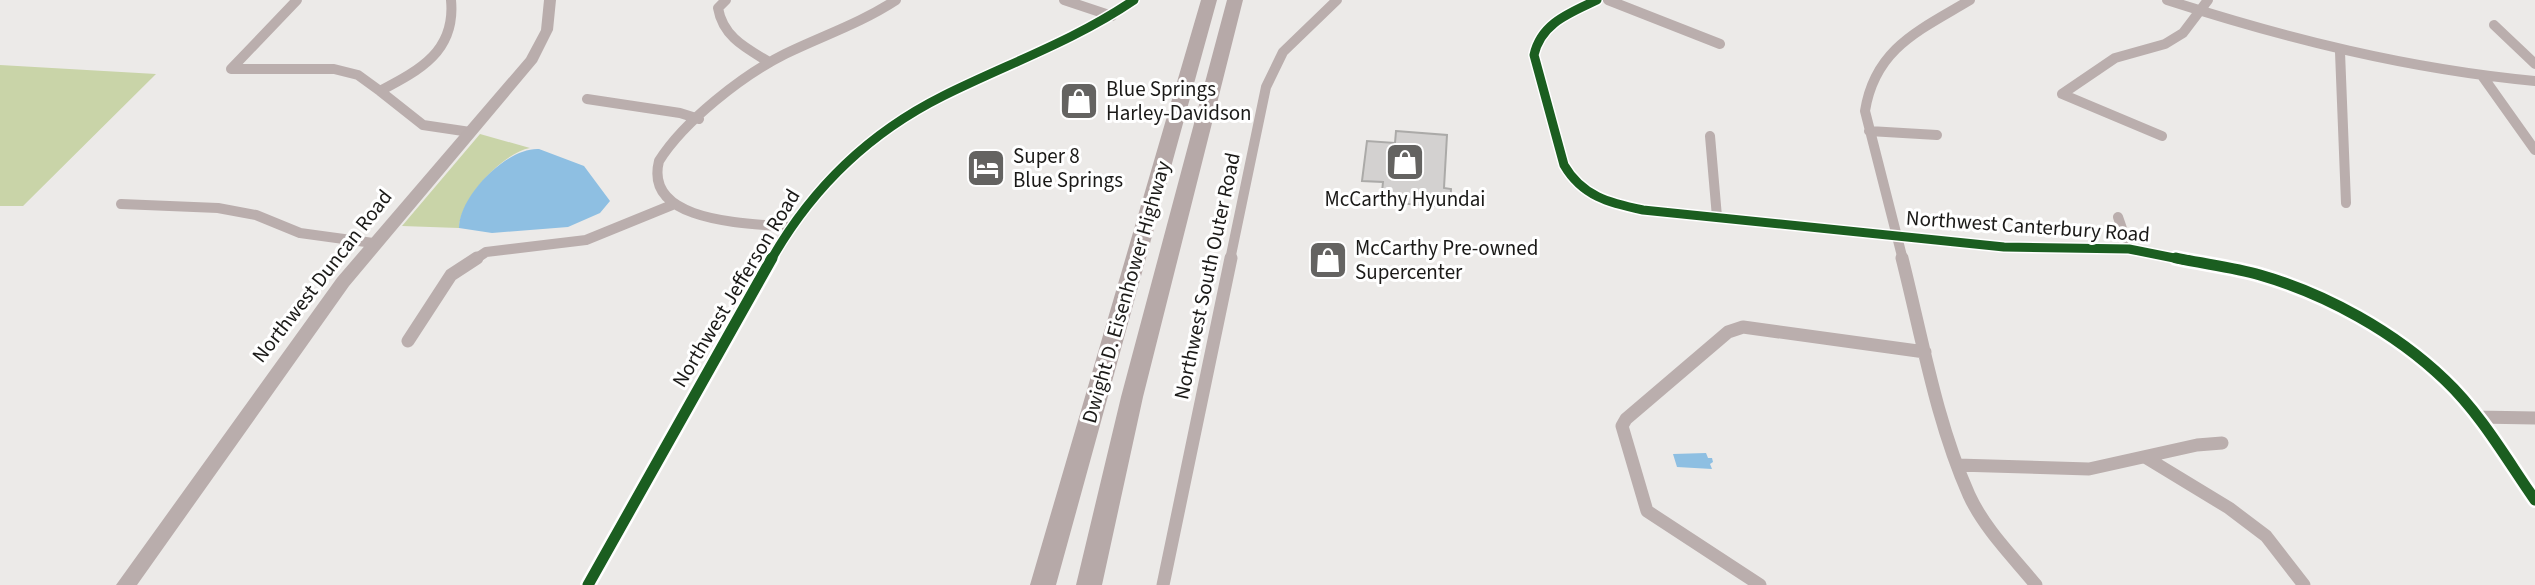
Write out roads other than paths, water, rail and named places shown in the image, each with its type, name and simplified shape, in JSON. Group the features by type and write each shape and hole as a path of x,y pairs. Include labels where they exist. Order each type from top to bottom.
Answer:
{"highway":[{"name":"Dwight D. Eisenhower Highway","path":"1044,585 1209,0"},
{"name":"Dwight D. Eisenhower Highway","path":"1089,585 1132,397 1235,0"}],"street":[{"path":"297,0 231,69 334,69 358,75 423,125 470,132"},
{"path":"380,91 419,70 438,52 453,22 451,0"},
{"name":"Northwest Duncan Road","path":"126,585 267,385 373,243 519,76 543,41 551,9 550,0"},
{"path":"726,0 718,8 719,20 732,38 769,62"},
{"path":"672,205 658,182 659,162 671,145 699,119 769,62 835,33 896,0"},
{"path":"1064,0 1112,16"},
{"name":"Northwest Jefferson Road","path":"589,585 790,227 828,177 898,120 968,83 1070,41 1134,0"},
{"name":"Northwest South Outer Road","path":"1163,585 1266,87 1283,52 1337,0"},
{"name":"Northwest Canterbury Road","path":"1597,0 1546,27 1534,45 1534,55 1560,162 1567,174 1585,191 1613,204 1643,210 2004,247 2129,248 2260,275 2338,306 2407,348 2446,381 2477,416 2535,500"},
{"path":"1608,0 1720,44"},
{"path":"1970,0 1897,46 1876,67 1865,94 1869,131 1925,352 1957,465 1970,497 1994,534 2036,585"},
{"path":"2167,0 2340,52 2483,77 2535,81"},
{"path":"2162,136 2062,94 2115,58 2165,44 2183,33 2208,0"},
{"path":"2494,25 2535,64"},
{"path":"2340,52 2346,203"},
{"path":"2483,77 2535,150"},
{"path":"587,99 680,113 699,119"},
{"path":"1869,131 1937,135"},
{"path":"1710,136 1717,217"},
{"path":"121,204 218,208 256,215 300,233 373,243"},
{"path":"408,341 451,275 486,252 586,240 672,205 718,220 790,227"},
{"path":"2118,217 2129,248"},
{"path":"1760,585 1742,581 1647,511 1622,426 1626,419 1728,332 1743,327 1925,352"},
{"path":"2477,416 2535,418"},
{"path":"1957,465 2089,469 2197,444 2222,443"},
{"path":"2145,457 2228,508 2266,536 2304,585"}],"water":[{"path":"539,149 584,166 610,201 600,213 568,227 492,233 459,228 467,202 487,176 513,156"},
{"path":"1706,453 1708,458 1712,458 1712,469 1677,467 1673,454"}],"place":[{"name":"Blue Springs Harley-Davidson","path":"1079,101"},
{"name":"McCarthy Hyundai","path":"1405,162"},
{"name":"Super 8 Blue Springs","path":"986,168"},
{"name":"McCarthy Pre-owned Supercenter","path":"1328,260"}]}
